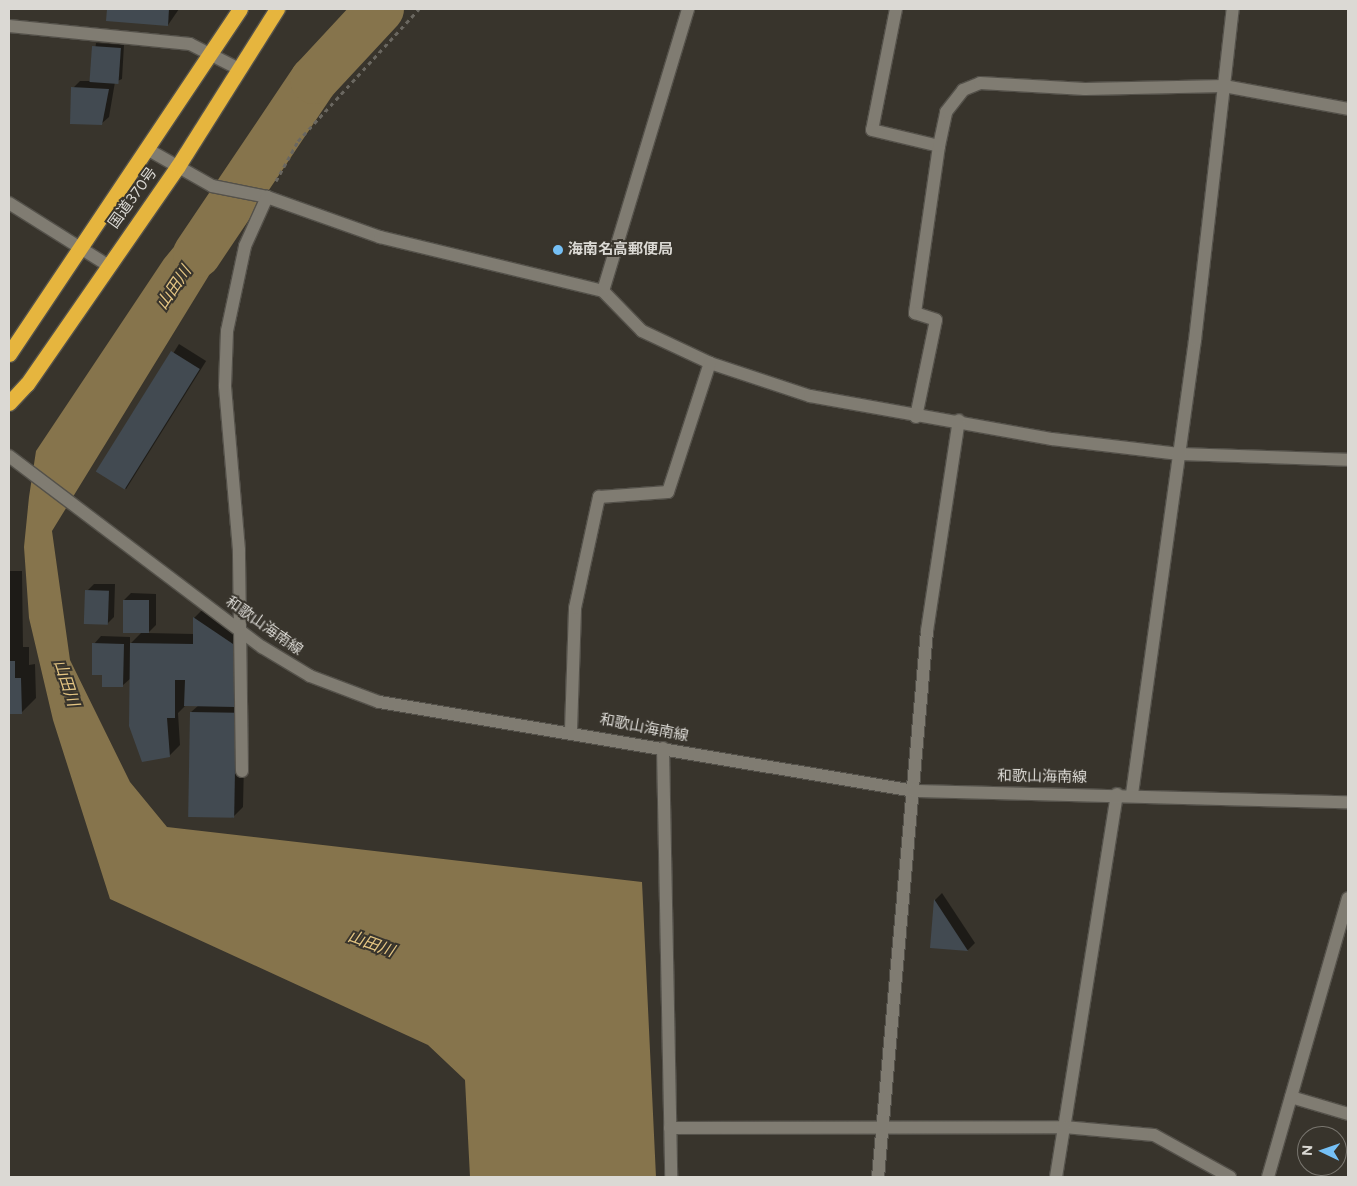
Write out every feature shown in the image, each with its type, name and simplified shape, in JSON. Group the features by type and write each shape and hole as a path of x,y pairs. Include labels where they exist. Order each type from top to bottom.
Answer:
{"highway":[{"name":"国道370号","path":"9,354 78,248 212,55 240,9"},
{"name":"国道370号","path":"9,403 27,384 106,264 178,166 241,70 277,9"}],"street":[{"path":"602,291 688,9"},
{"path":"896,9 872,130 939,146"},
{"path":"1132,794 1179,454 1233,9"},
{"path":"9,26 190,44 241,70"},
{"path":"916,417 936,320 915,313 939,146 946,112 963,90 980,83 1085,89 1224,86 1348,108"},
{"path":"147,149 220,188 263,196 380,237 602,291 642,331 710,363 810,396 916,417 959,420 1052,439 1179,454 1348,460"},
{"path":"242,771 242,632 225,386 227,331 245,246 263,196"},
{"path":"9,203 106,264"},
{"path":"571,730 575,608 599,497 668,492 710,363"},
{"path":"878,1177 881,1125 914,791 927,631 959,420"},
{"name":"和歌山海南線","path":"9,456 86,512 242,632 310,676 379,702 571,730 663,748 914,791 1132,794 1348,802"},
{"path":"663,748 671,1177"},
{"path":"1056,1177 1116,794"},
{"path":"1268,1177 1348,898"},
{"path":"1291,1096 1348,1114"},
{"path":"670,1128 881,1125 1064,1127 1154,1135 1230,1177"}],"path":[{"path":"263,196 298,141 419,9"}],"water":[{"path":"216,196 254,202 52,531 70,660 130,782 167,827 642,882 656,1177 470,1177 465,1080 428,1045 110,899 53,720 29,618 24,547 29,497 36,451 164,259"}],"building":[{"path":"107,9 169,9 168,26 106,21"},
{"path":"92,46 121,48 118,84 89,82"},
{"path":"71,87 109,89 102,125 70,124"},
{"path":"171,351 200,369 125,489 96,471"},
{"path":"85,590 109,591 108,625 84,624"},
{"path":"123,600 149,600 149,633 123,633"},
{"path":"193,617 236,646 235,707 184,706 185,680 175,680 175,718 167,718 170,757 142,762 129,726 130,643 193,644"},
{"path":"92,643 124,644 123,687 102,687 102,675 92,675"},
{"path":"9,661 15,661 15,678 21,678 22,714 9,714"},
{"path":"190,712 236,713 234,818 188,817"},
{"path":"934,899 968,951 930,948"}],"waterway":[{"name":"山田川","path":"197,254 314,80 380,9"}],"place":[{"name":"海南名高郵便局","path":"558,250"}]}
